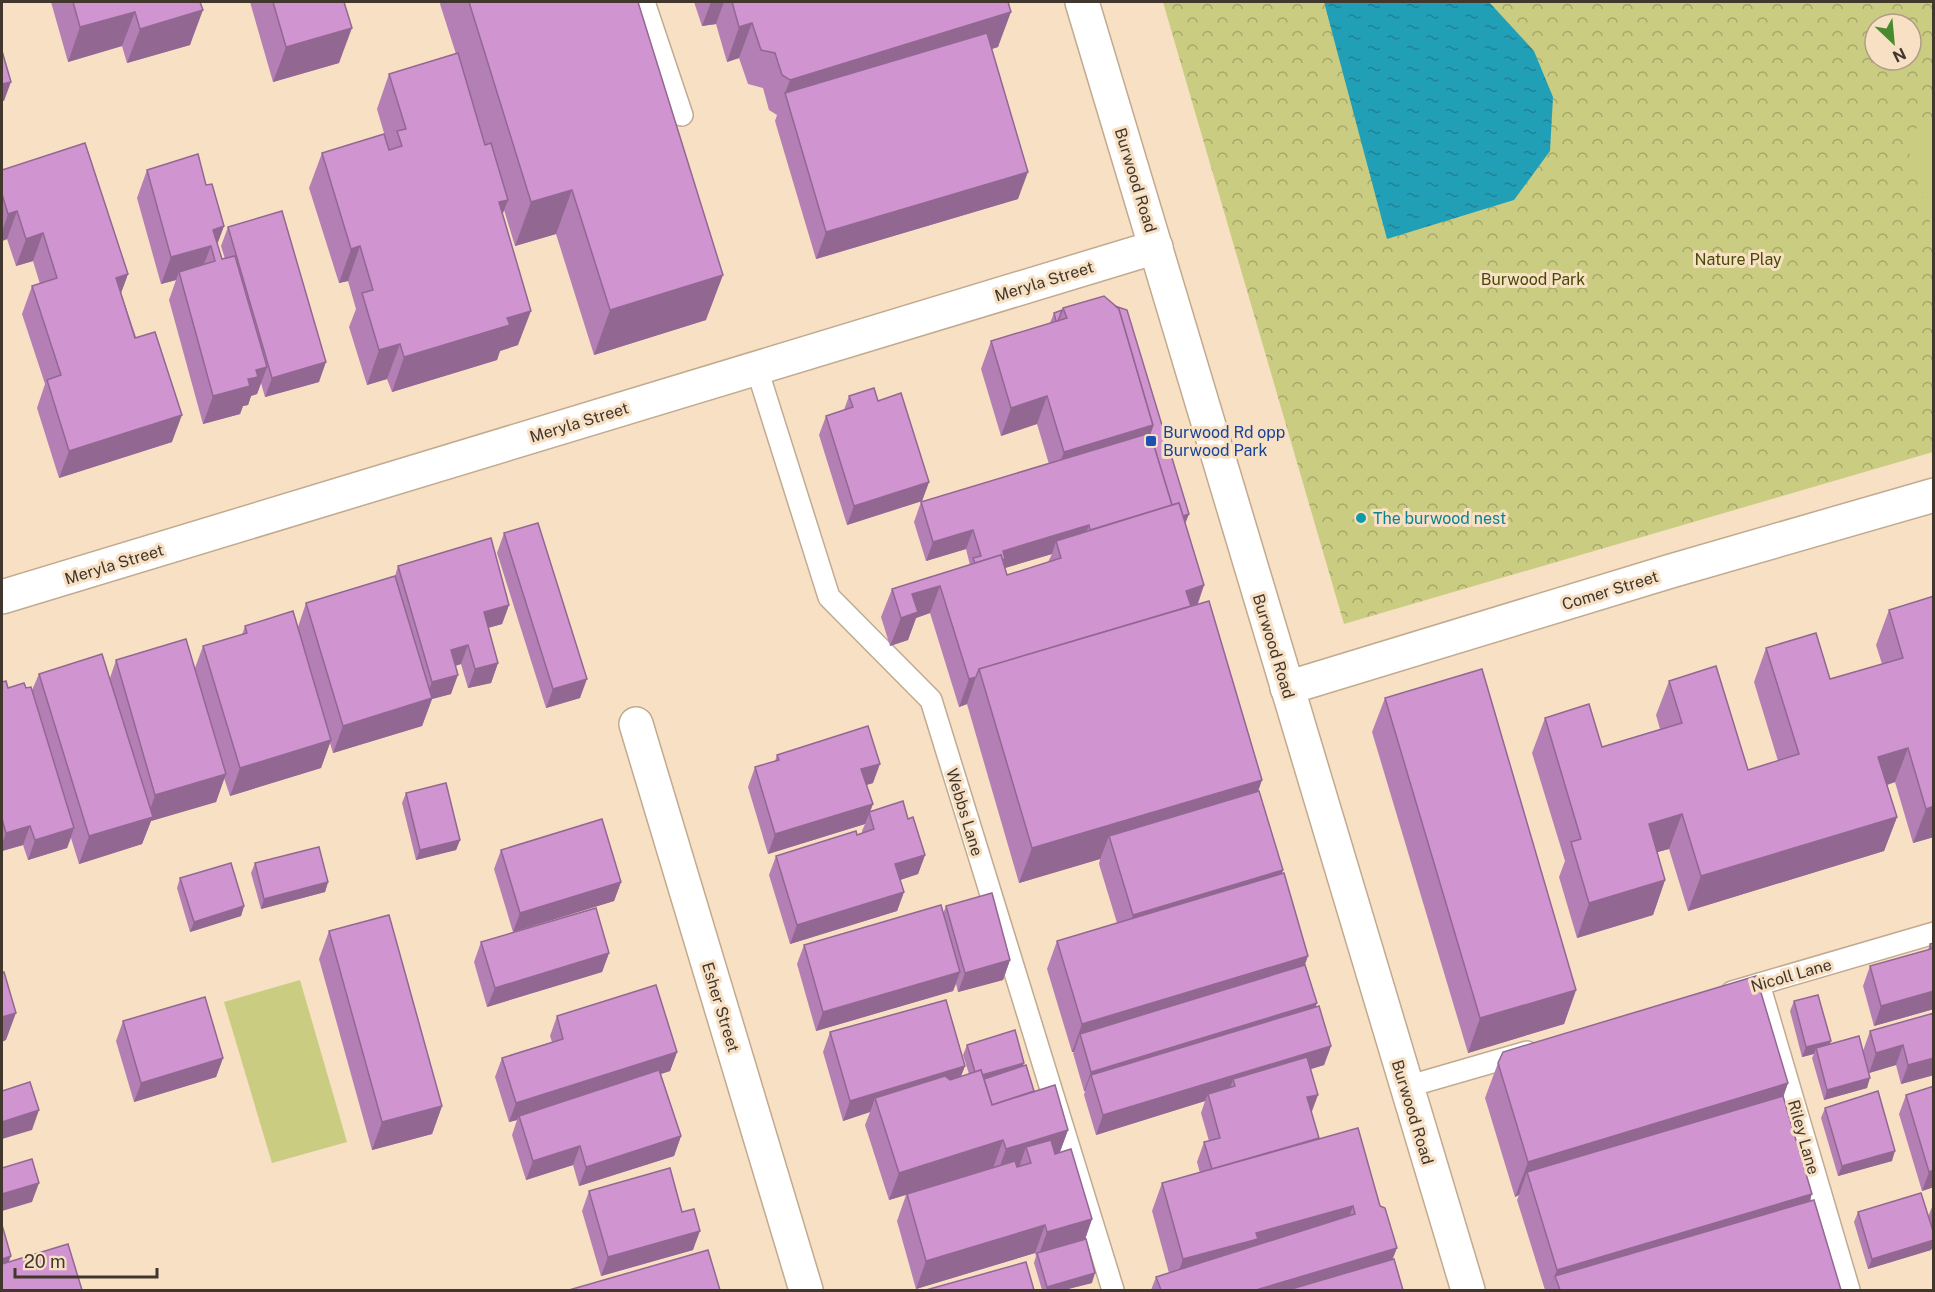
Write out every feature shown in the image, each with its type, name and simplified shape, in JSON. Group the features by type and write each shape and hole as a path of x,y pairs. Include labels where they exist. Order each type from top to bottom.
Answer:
{"street":[{"name":"Burwood Road","path":"1082,2 1468,1290"},
{"name":"Meryla Street","path":"2,597 1156,247"},
{"name":"Comer Street","path":"1287,688 1671,571 1934,495"},
{"name":"Esher Street","path":"636,724 806,1290"}],"lane":[{"path":"645,2 682,115"},
{"name":"Webbs Lane","path":"757,369 829,597 931,700 1113,1290"},
{"name":"Nicoll Lane","path":"1715,997 1934,933"},
{"name":"Riley Lane","path":"1759,984 1849,1290"},
{"path":"1406,1087 1541,1048"}],"green space":[{"name":"Burwood Park","path":"1163,2 1933,2 1933,452 1344,624"},
{"path":"1934,123 1933,231 1903,133"},
{"path":"300,980 347,1142 272,1163 224,1002"}],"water":[{"path":"1324,2 1489,2 1534,51 1553,97 1550,151 1514,200 1387,239"}],"building":[{"path":"73,2 200,2 203,10 140,29 135,12 80,27"},
{"path":"273,2 344,2 352,28 286,47"},
{"path":"469,2 638,2 723,275 610,310 572,190 531,202"},
{"path":"732,2 1008,2 1011,12 790,80 782,75 775,53 761,50 752,23 739,27"},
{"path":"987,33 1028,172 826,232 785,93"},
{"path":"2,51 11,82 2,84"},
{"path":"458,53 485,145 491,143 508,200 499,202 531,311 507,318 510,325 404,357 400,344 379,350 362,293 373,290 360,246 351,249 322,153 384,134 389,150 402,146 397,131 406,129 389,74"},
{"path":"85,143 128,274 116,278 135,338 155,332 182,415 69,451 47,380 61,375 32,286 57,278 43,233 26,239 17,211 8,214 2,194 2,170"},
{"path":"198,154 206,185 212,184 224,226 213,230 222,259 235,256 267,367 256,370 258,377 248,379 250,386 213,396 179,272 215,261 211,246 171,257 147,170"},
{"path":"282,211 326,362 272,378 228,227"},
{"path":"1104,296 1119,309 1153,425 1064,452 1047,396 1011,408 991,341 1067,318 1063,308"},
{"path":"1115,306 1127,310 1189,514 1183,516 1179,503 1172,505 1150,433 1153,425 1119,309"},
{"path":"1062,310 1058,321 1056,321 1054,313"},
{"path":"874,388 878,401 901,393 929,482 854,506 826,416 853,407 849,396"},
{"path":"1150,433 1172,505 1090,530 1089,525 1003,551 1005,559 1002,560 1001,555 975,563 973,558 981,556 973,530 933,542 921,502"},
{"path":"1179,503 1204,585 1186,591 1191,606 979,669 976,677 969,679 940,586 912,594 918,612 901,618 892,589 1001,555 1007,575 1061,558 1056,541"},
{"path":"538,523 587,679 553,689 504,533"},
{"path":"491,538 509,605 484,612 498,663 475,669 468,645 451,650 458,675 432,682 398,566"},
{"path":"395,576 432,698 343,726 306,603"},
{"path":"1934,596 1934,806 1926,809 1908,748 1878,757 1897,817 1701,876 1682,814 1649,824 1665,880 1589,903 1571,842 1581,839 1545,718 1589,704 1602,747 1682,723 1669,681 1716,666 1748,770 1799,754 1766,648 1816,633 1830,679 1903,658 1889,610"},
{"path":"1209,601 1262,780 1032,848 979,669"},
{"path":"293,611 331,740 240,768 203,646 247,633 245,626"},
{"path":"186,639 226,774 155,795 116,660"},
{"path":"102,654 153,817 89,836 39,674"},
{"path":"1482,669 1576,990 1480,1018 1385,698"},
{"path":"6,681 8,688 24,683 26,688 31,687 74,828 35,840 30,826 6,833 2,819 2,682"},
{"path":"868,726 880,764 861,769 873,804 775,834 755,767 779,760 777,755"},
{"path":"446,783 460,840 420,850 406,793"},
{"path":"1259,791 1283,870 1133,915 1109,836"},
{"path":"903,801 908,819 913,817 925,855 895,864 904,892 797,925 776,856 856,831 857,835 874,829 869,812"},
{"path":"602,819 621,882 520,913 501,850"},
{"path":"319,847 328,882 264,899 255,863"},
{"path":"231,863 244,906 194,922 180,878"},
{"path":"1284,873 1308,956 1082,1024 1057,941"},
{"path":"992,893 1010,960 965,973 946,906"},
{"path":"941,905 960,972 823,1012 804,945"},
{"path":"596,908 609,953 495,988 481,942"},
{"path":"389,915 442,1106 382,1122 329,931"},
{"path":"1934,943 1934,991 1881,1006 1870,966 1931,949 1930,944"},
{"path":"1305,965 1317,1003 1091,1072 1080,1034"},
{"path":"4,972 16,1013 2,1017 2,973"},
{"path":"1756,976 1788,1083 1528,1162 1498,1063 1503,1052"},
{"path":"656,985 677,1052 516,1103 502,1058 563,1039 557,1016"},
{"path":"1818,995 1831,1041 1806,1047 1794,1001"},
{"path":"205,997 223,1058 141,1083 123,1021"},
{"path":"946,1000 965,1066 850,1101 830,1032"},
{"path":"1319,1006 1331,1046 1103,1115 1091,1075"},
{"path":"1934,1013 1934,1058 1908,1065 1903,1045 1876,1053 1870,1031"},
{"path":"1015,1030 1024,1063 982,1075 981,1070 975,1072 967,1045"},
{"path":"1859,1036 1870,1078 1827,1090 1816,1048"},
{"path":"1307,1057 1318,1095 1307,1097 1319,1138 1212,1169 1204,1142 1220,1138 1208,1094 1235,1086 1233,1079"},
{"path":"1026,1065 1034,1091 992,1105 984,1079"},
{"path":"659,1070 681,1136 586,1167 580,1146 533,1161 519,1116"},
{"path":"981,1070 992,1105 1055,1085 1068,1130 1006,1149 1003,1140 899,1173 875,1098 945,1076 950,1080"},
{"path":"30,1082 39,1110 2,1122 2,1091"},
{"path":"1934,1086 1934,1170 1929,1172 1906,1095"},
{"path":"1878,1091 1895,1151 1842,1166 1825,1108"},
{"path":"1783,1096 1812,1194 1557,1270 1527,1172"},
{"path":"1358,1128 1380,1206 1385,1208 1397,1248 1256,1290 1161,1290 1156,1277 1355,1214 1353,1206 1256,1233 1258,1239 1183,1259 1162,1183"},
{"path":"1051,1140 1055,1154 1071,1149 1092,1219 1047,1232 1045,1225 926,1261 907,1194 1015,1161 1017,1167 1031,1163 1026,1147"},
{"path":"32,1159 39,1183 2,1194 2,1168"},
{"path":"670,1168 682,1212 694,1209 700,1231 608,1257 589,1191"},
{"path":"1921,1193 1934,1240 1872,1259 1858,1212"},
{"path":"1814,1200 1841,1290 1560,1290 1555,1276"},
{"path":"2,1225 11,1256 2,1259"},
{"path":"1086,1239 1095,1273 1047,1287 1037,1253"},
{"path":"68,1244 82,1290 2,1290 2,1264"},
{"path":"708,1250 720,1290 569,1290"},
{"path":"1394,1259 1403,1290 1288,1290"},
{"path":"1026,1262 1034,1290 926,1290"}],"place":[{"name":"Burwood Rd opp Burwood Park","path":"1151,441"},
{"name":"The burwood nest","path":"1361,518"}],"park label":[{"name":"Nature Play","path":"1738,259"}]}
